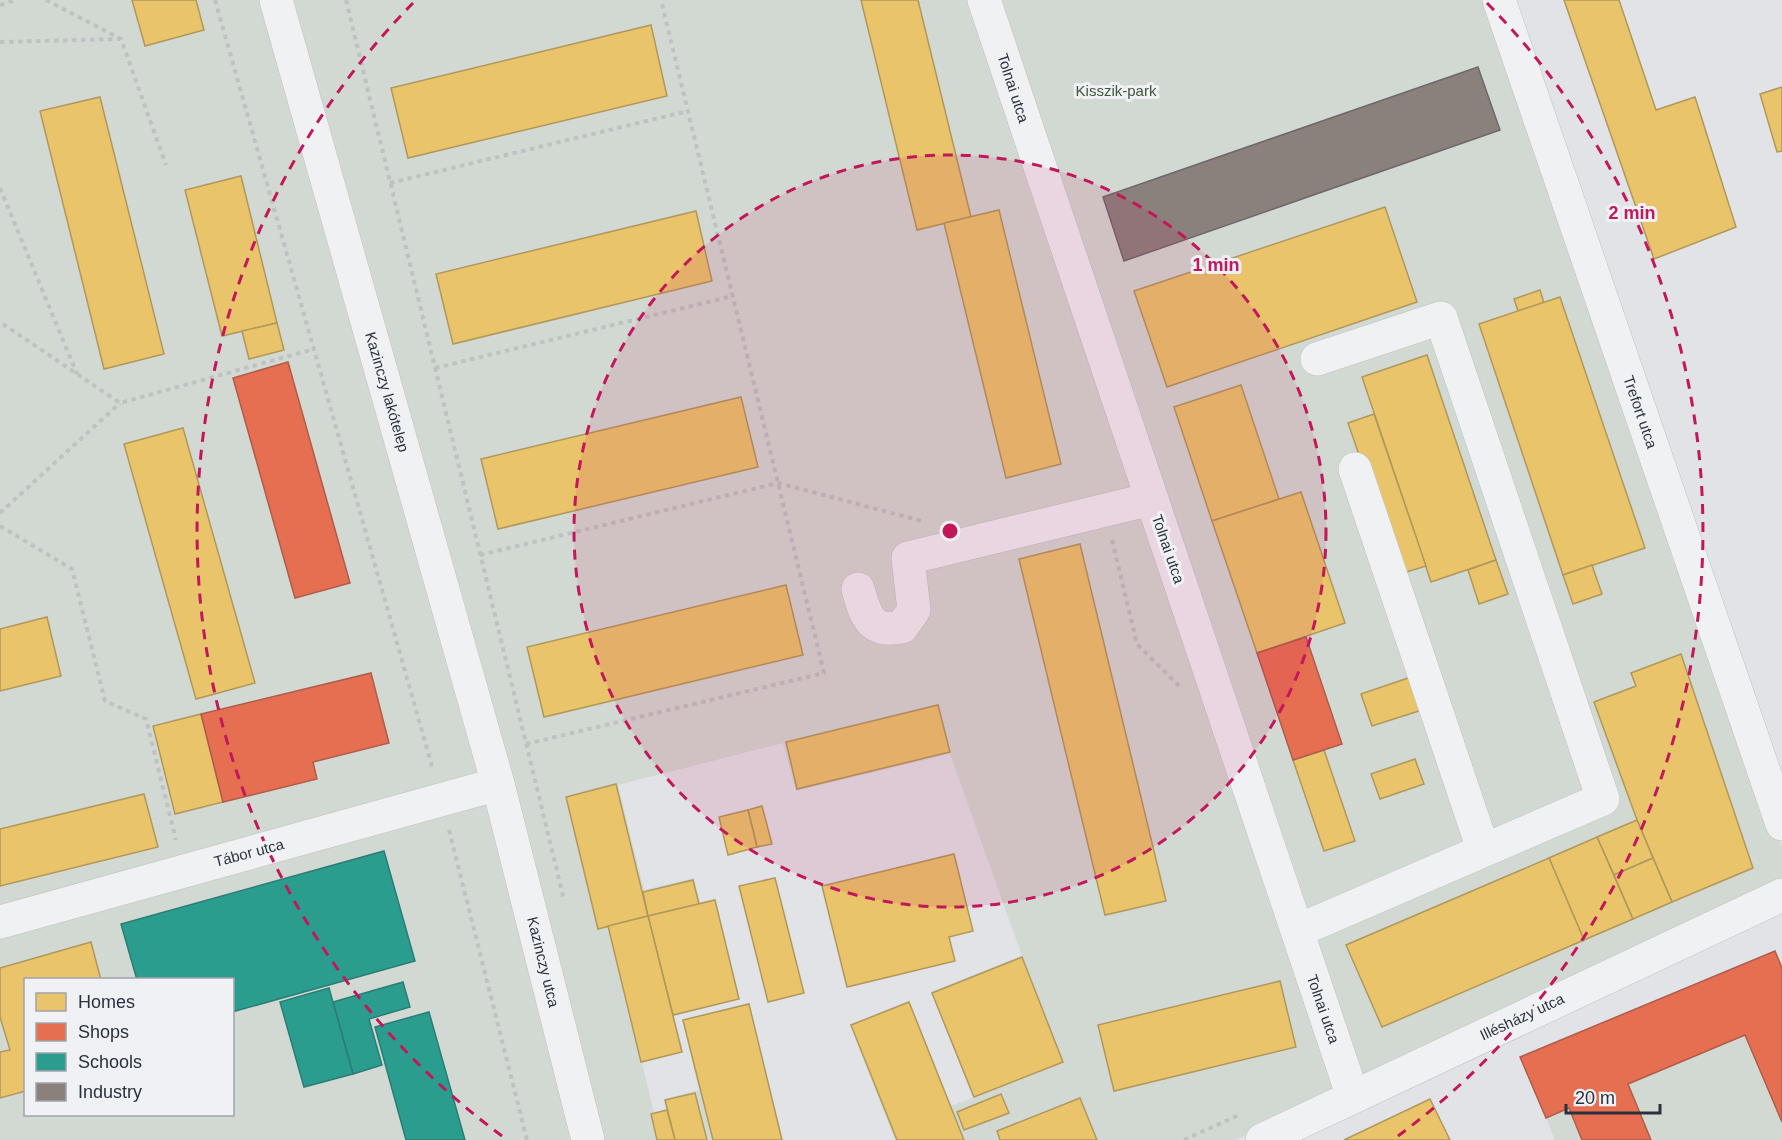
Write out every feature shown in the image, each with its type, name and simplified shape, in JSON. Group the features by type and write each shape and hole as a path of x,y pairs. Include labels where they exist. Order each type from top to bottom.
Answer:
{"street":[{"name":"Kazinczy lakótelep","path":"276,0 498,784"},
{"name":"Tolnai utca","path":"984,0 1353,1097"},
{"name":"Trefort utca","path":"1499,0 1782,824"},
{"path":"1297,931 1603,799 1441,318 1317,359"},
{"path":"1354,469 1483,849"},
{"path":"858,590 864,610 871,622 885,630 902,627 914,610 908,558 1151,500"},
{"name":"Tábor utca","path":"0,922 498,784"},
{"name":"Kazinczy utca","path":"498,784 588,1140"},
{"name":"Illésházy utca","path":"1262,1140 1782,895"}],"path":[{"path":"0,5 15,0"},
{"path":"46,0 121,39 166,165"},
{"path":"215,0 441,800 527,1140"},
{"path":"346,0 564,901"},
{"path":"526,744 824,673 661,0"},
{"path":"0,42 121,39"},
{"path":"390,183 688,111"},
{"path":"0,188 78,375"},
{"path":"435,368 733,296"},
{"path":"3,324 120,403"},
{"path":"0,513 120,403 314,349"},
{"path":"480,555 778,483 934,524"},
{"path":"0,526 72,568 105,701 146,719 177,844"}],"green space":[{"path":"0,0 269,0 490,781 0,917"},
{"path":"285,0 861,0 916,229 944,223 1006,477 1060,464 999,210 971,217 918,0 971,0 1337,1092 1235,1140 1097,1140 1080,1098 997,1131 1000,1140 895,1140 850,1025 909,1001 951,1106 973,1098 931,992 1022,956 950,754 796,791 783,743 618,785 644,890 694,878 700,902 715,899 740,999 674,1016 683,1052 642,1063 654,1113 666,1110 664,1099 699,1090 682,1020 749,1003 783,1140 707,1140 695,1093 665,1100 667,1110 651,1115 657,1140 594,1140","holes":["650,25 667,96 408,158 391,88","695,211 712,281 454,344 436,273","741,397 757,467 498,529 482,459","786,585 803,655 544,717 527,647","938,705 949,752 797,789 786,742","616,785 643,892 693,880 699,904 739,999 673,1015 682,1052 641,1061 608,926 598,928 566,797","1280,981 1296,1047 1114,1091 1098,1025","1001,1094 1009,1113 965,1130 957,1112"]},
{"name":"Kisszik-park","path":"990,0 1491,0 1782,847 1782,887 1355,1088"},
{"path":"495,790 585,1140 0,1140 0,927"},
{"path":"1745,1035 1782,1122 1782,1140 1651,1140 1628,1084"},
{"path":"1569,1108 1582,1140 1555,1140 1546,1118"}],"building: Homes":[{"path":"132,0 196,0 204,30 145,46"},
{"path":"861,0 918,0 971,217 917,230"},
{"path":"1564,0 1619,0 1656,110 1695,97 1736,227 1654,259"},
{"path":"651,25 667,96 408,158 391,88"},
{"path":"1782,87 1782,151 1777,152 1760,94"},
{"path":"100,97 164,354 104,369 40,111"},
{"path":"241,176 277,323 222,336 185,190"},
{"path":"1385,207 1417,302 1167,387 1134,291"},
{"path":"999,210 1061,464 1006,478 944,223"},
{"path":"696,211 712,281 453,344 436,274"},
{"path":"1540,290 1544,303 1518,311 1514,299"},
{"path":"1560,297 1645,548 1563,575 1479,324"},
{"path":"277,323 284,350 249,359 242,331"},
{"path":"1427,355 1496,560 1431,582 1362,377"},
{"path":"1241,385 1279,499 1212,521 1174,407"},
{"path":"741,397 758,467 498,529 481,459"},
{"path":"1374,414 1426,566 1400,574 1348,423"},
{"path":"183,428 255,683 196,699 124,444"},
{"path":"1301,492 1345,623 1257,653 1212,521"},
{"path":"1080,544 1166,901 1105,915 1019,559"},
{"path":"1496,560 1508,594 1479,604 1468,570"},
{"path":"1592,565 1602,594 1573,604 1563,575"},
{"path":"786,585 803,655 544,717 527,647"},
{"path":"47,617 61,676 0,691 0,629"},
{"path":"1681,654 1753,868 1672,902 1637,820 1594,702 1636,686 1631,673"},
{"path":"1414,676 1425,709 1372,726 1361,694"},
{"path":"938,705 950,752 797,789 786,742"},
{"path":"201,714 223,802 175,814 153,726"},
{"path":"1324,750 1355,841 1324,851 1293,760"},
{"path":"1415,759 1424,784 1380,799 1371,774"},
{"path":"616,784 648,916 598,929 566,797"},
{"path":"144,794 158,847 0,886 0,829"},
{"path":"762,806 772,844 757,847 748,810"},
{"path":"748,810 757,847 728,855 719,817"},
{"path":"1637,820 1653,858 1614,875 1597,837"},
{"path":"1597,837 1633,919 1584,940 1549,858"},
{"path":"954,854 973,931 949,937 955,961 847,987 822,886"},
{"path":"1549,858 1584,940 1382,1027 1346,945"},
{"path":"1653,858 1672,902 1633,919 1614,875"},
{"path":"775,878 804,993 768,1002 739,886"},
{"path":"693,880 699,904 648,916 643,892"},
{"path":"715,900 739,999 673,1015 648,916"},
{"path":"648,916 682,1052 641,1062 608,926"},
{"path":"91,942 100,978 24,978 24,1092 0,1098 0,1052 10,1050 0,1017 0,968"},
{"path":"1022,957 1063,1062 974,1097 932,993"},
{"path":"1280,981 1296,1047 1114,1091 1098,1025"},
{"path":"909,1002 964,1140 897,1140 851,1025"},
{"path":"749,1004 782,1140 713,1140 683,1020"},
{"path":"695,1093 707,1140 675,1140 665,1100"},
{"path":"1001,1094 1009,1113 964,1130 957,1112"},
{"path":"1080,1098 1097,1140 1000,1140 997,1131"},
{"path":"1430,1099 1450,1140 1344,1140"},
{"path":"667,1110 675,1140 657,1140 651,1114"}],"building: Shops":[{"path":"288,362 350,583 295,598 233,378"},
{"path":"1306,637 1342,744 1293,760 1257,653"},
{"path":"371,673 389,743 313,762 317,779 223,802 201,714"},
{"path":"1775,951 1782,968 1782,1122 1745,1035 1628,1084 1651,1140 1582,1140 1569,1108 1546,1118 1520,1057"}],"building: Schools":[{"path":"384,851 415,961 234,1011 234,978 136,978 121,924"},
{"path":"403,982 410,1007 369,1019 382,1065 353,1074 333,1002"},
{"path":"329,988 353,1074 304,1087 280,1002"},
{"path":"429,1012 465,1140 406,1140 375,1027"}],"building: Industry":[{"path":"1478,67 1500,130 1124,261 1103,197"}]}
